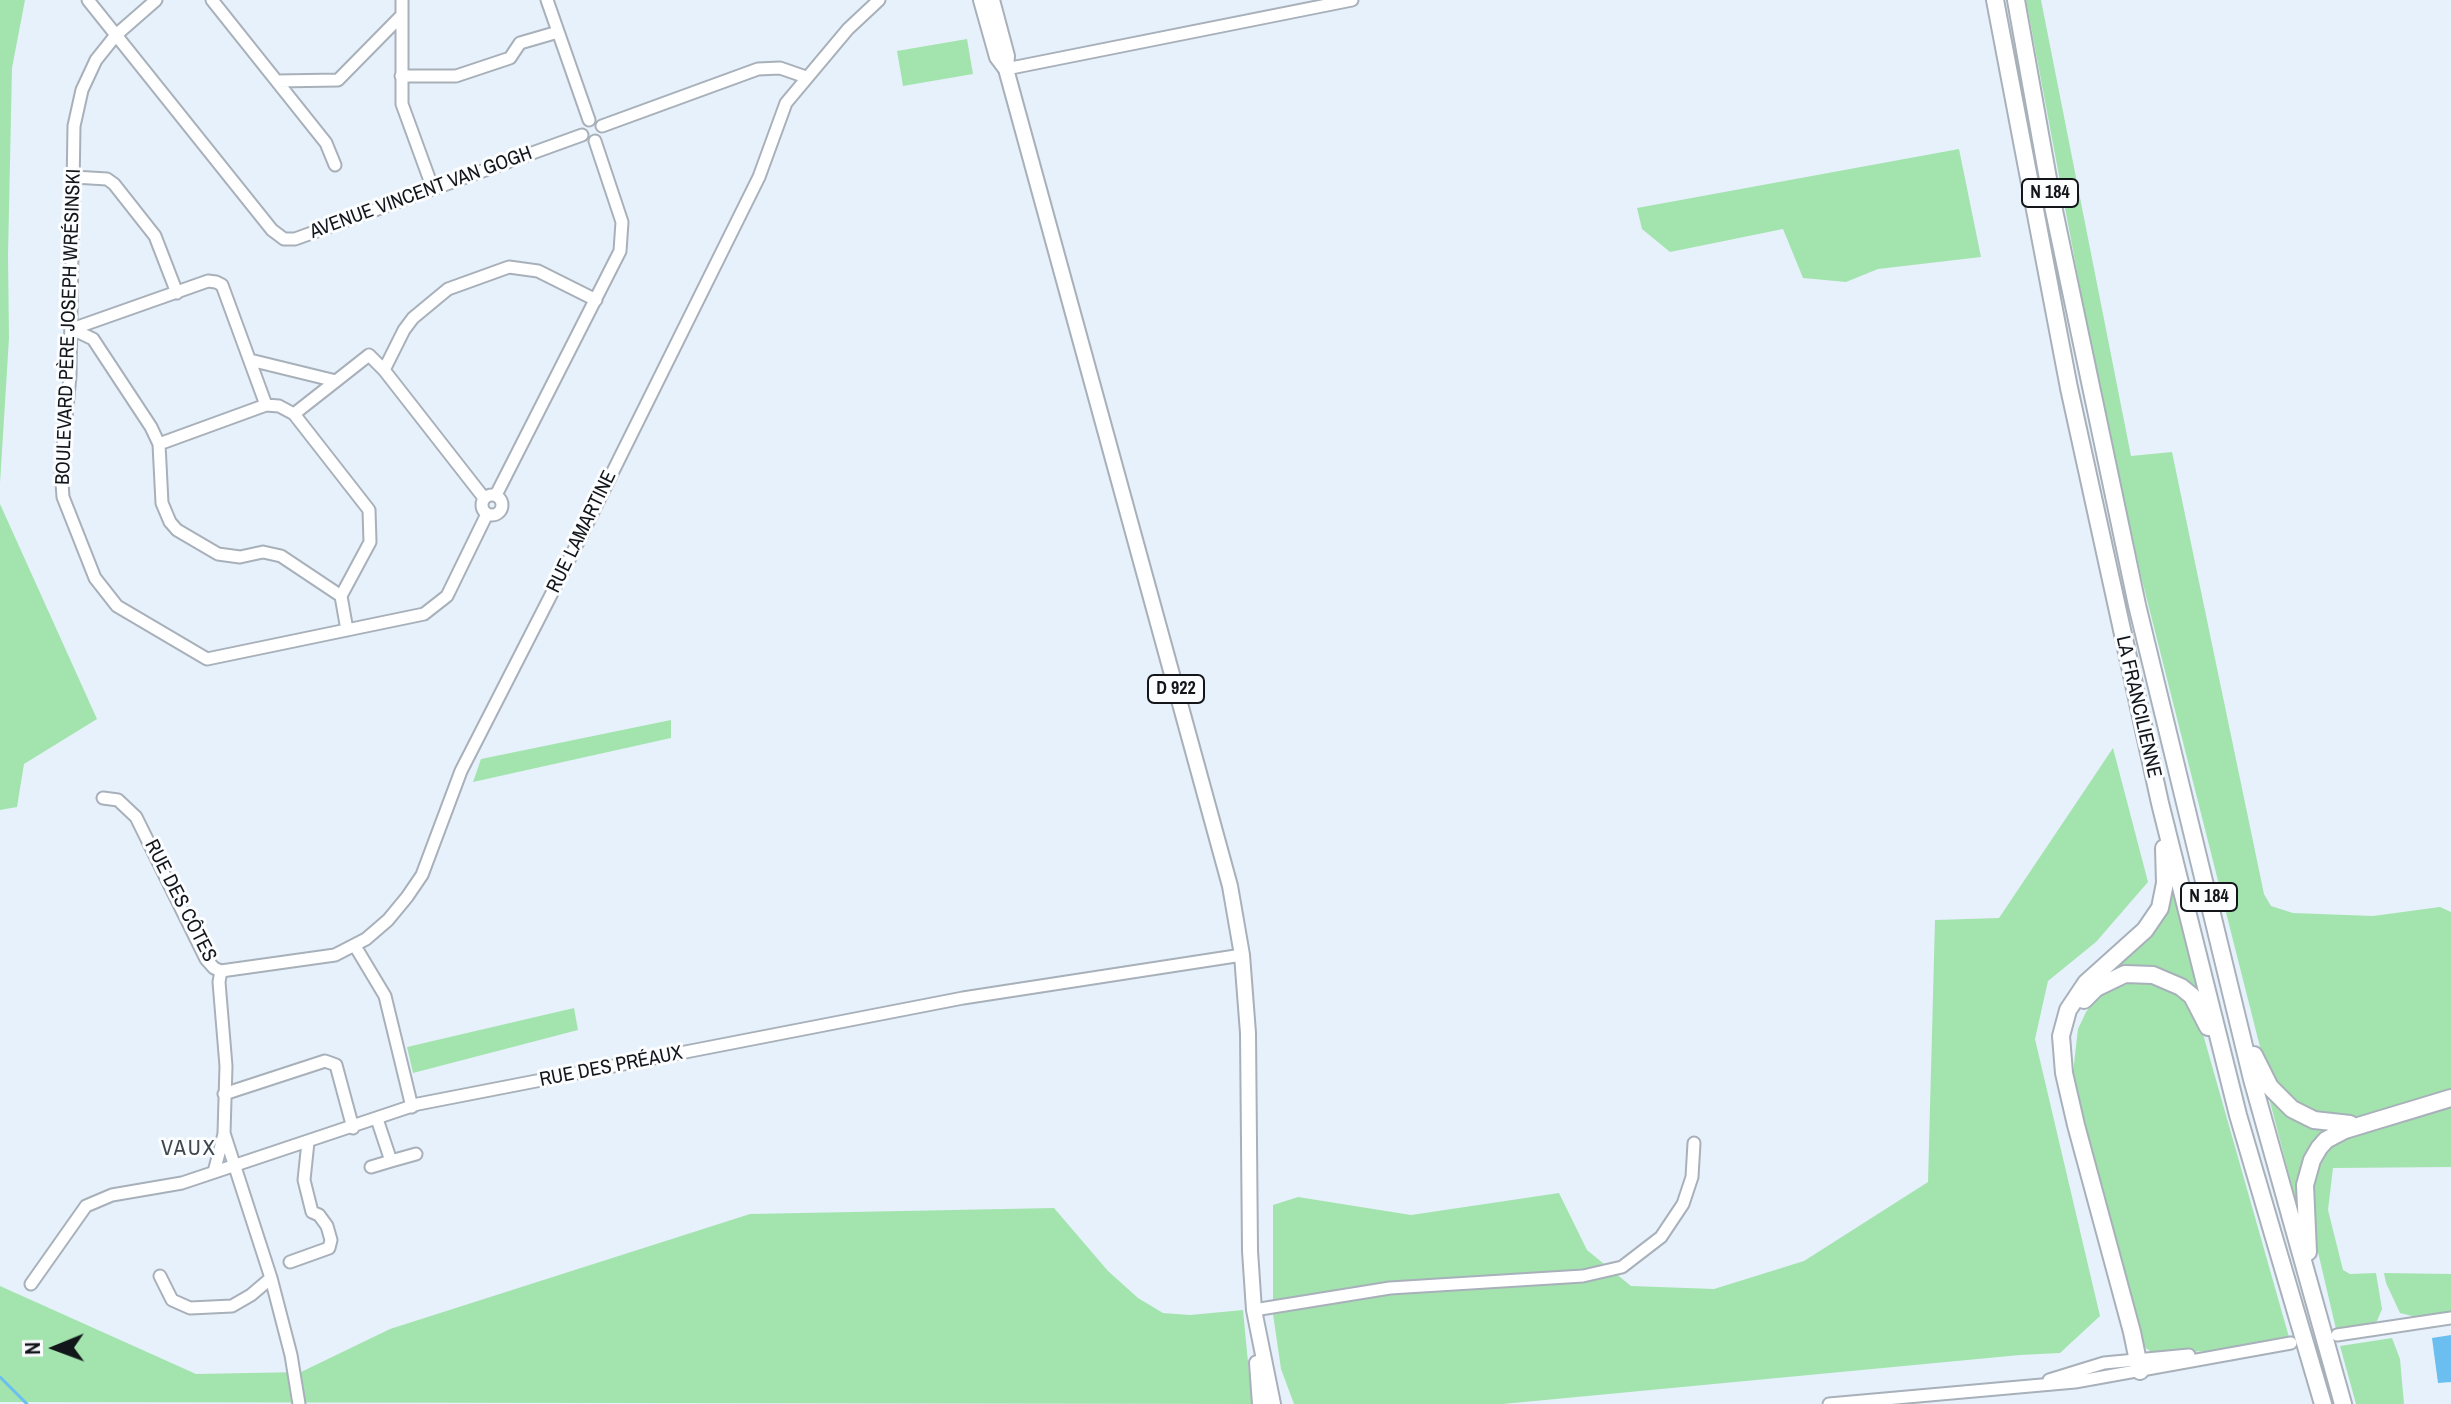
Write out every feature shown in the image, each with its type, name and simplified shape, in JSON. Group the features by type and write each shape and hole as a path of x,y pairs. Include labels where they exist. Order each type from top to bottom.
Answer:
{"highway":[{"name":"LA FRANCILIENNE","path":"1995,0 2069,388 2160,803 2238,1115 2323,1404"},
{"name":"LA FRANCILIENNE","path":"2016,0 2058,230 2137,605 2252,1079 2343,1404"},
{"path":"2139,1364 2064,1073 2061,1036 2068,1010 2086,983 2145,930 2160,908 2165,883 2160,803"},
{"path":"2064,1073 2069,1032 2083,1001 2096,988 2125,974 2153,975 2181,987 2192,996 2238,1115"},
{"path":"2240,1023 2260,1070 2284,1103 2314,1120 2340,1125 2360,1124"},
{"path":"2315,1305 2304,1208 2307,1172 2312,1160 2326,1140 2360,1124 2451,1098"}],"main road":[{"name":"D 922","path":"981,0 997,57 1006,69"},
{"name":"D 922","path":"992,0 1007,56 1006,69 1230,886 1242,955 1248,1033 1250,1251 1260,1404"},
{"name":"D 922","path":"1255,1316 1273,1404"}],"street":[{"path":"88,0 116,35"},
{"name":"BOULEVARD PÈRE JOSEPH WRÉSINSKI","path":"156,0 116,35 96,60 82,90 74,126 72,329 61,469 63,497 95,578 117,606 207,659 424,614 434,609 447,596 487,514"},
{"path":"212,0 326,143 335,165"},
{"path":"402,0 402,104 433,189"},
{"path":"547,0 589,120"},
{"name":"RUE LAMARTINE","path":"221,971 325,957 355,946 388,920 422,875 461,771 759,177 786,103 806,77 879,0"},
{"path":"1006,69 1352,0"},
{"path":"277,81 338,80 402,15"},
{"path":"401,76 456,76 510,58 520,43 558,32"},
{"name":"AVENUE VINCENT VAN GOGH","path":"116,35 272,230 284,239 295,239 582,135"},
{"path":"602,126 758,69 780,68 806,77"},
{"path":"589,120 595,120 602,126 601,136 595,141 586,140 582,135 582,126 589,120"},
{"path":"294,414 369,355 490,496 501,499 502,509 494,515 487,514 483,508 490,496 596,300 620,251 623,231 620,213 595,141"},
{"path":"74,177 107,179 114,184 155,236 177,293"},
{"path":"384,370 413,318 448,289 499,269 520,267 538,271 596,300"},
{"path":"72,329 208,281 222,285 266,405"},
{"path":"72,329 93,339 151,427 159,444 162,503 177,530 218,554 240,557 263,552 281,556 341,596"},
{"path":"250,360 336,381"},
{"path":"159,444 266,405 279,406 294,414 369,510 370,542 341,596 347,630"},
{"name":"RUE DES CÔTES","path":"103,798 118,800 136,817 206,959 221,971 219,982 226,1066 224,1133 271,1278 291,1355 299,1404"},
{"path":"355,946 385,996 412,1107"},
{"name":"RUE DES PRÉAUX","path":"31,1284 86,1206 112,1195 182,1183 412,1107 963,998 1242,955"},
{"path":"224,1094 325,1061 336,1065 353,1128"},
{"path":"377,1119 391,1161"},
{"path":"214,1172 224,1133"},
{"path":"290,1262 329,1248 331,1240 327,1226 319,1215 312,1212 304,1180 308,1142"},
{"path":"1255,1316 1390,1288 1583,1276 1622,1267 1661,1237 1683,1204 1692,1177 1694,1143"},
{"path":"371,1167 416,1154"},
{"path":"160,1276 172,1300 190,1308 232,1306 271,1278"},
{"path":"2337,1335 2451,1318"},
{"path":"1829,1404 2021,1386 2087,1367 2139,1364 2291,1343"}],"green space":[{"path":"0,0 25,0 12,68 9,338 0,483"},
{"path":"2026,0 2041,0 2131,456 2172,452 2264,894 2271,906 2293,913 2373,916 2440,907 2451,912 2451,1092 2355,1120 2337,1120 2296,1105 2272,1078 2260,1047 2141,576 2097,378"},
{"path":"967,39 973,74 903,86 897,51"},
{"path":"1959,149 1981,257 1878,269 1846,282 1803,278 1783,229 1670,252 1642,229 1637,208"},
{"path":"0,504 97,719 24,764 17,807 0,810"},
{"path":"671,720 671,738 473,782 481,759"},
{"path":"2113,748 2148,882 2096,942 2048,981 2035,1039 2100,1316 2060,1353 1503,1404 1294,1404 1281,1369 1273,1314 1273,1205 1298,1197 1411,1215 1559,1193 1587,1250 1631,1286 1714,1289 1804,1261 1928,1182 1935,920 1999,918"},
{"path":"2171,894 2175,895 2198,990 2109,974 2109,970 2165,910"},
{"path":"2141,980 2159,983 2184,998 2194,1011 2289,1337 2206,1351 2155,1354 2144,1347 2139,1336 2078,1102 2073,1072 2078,1029 2086,1012 2097,998 2110,989"},
{"path":"574,1008 578,1030 413,1073 407,1047"},
{"path":"2269,1098 2329,1132 2299,1196 2295,1198"},
{"path":"2451,1105 2451,1167 2333,1168 2328,1210 2343,1270 2350,1274 2376,1273 2382,1309 2377,1321 2371,1324 2336,1329 2310,1218 2308,1193 2324,1150 2339,1139"},
{"path":"1054,1208 1108,1271 1138,1298 1163,1313 1190,1315 1243,1310 1252,1404 0,1402 0,1286 196,1374 301,1372 390,1329 750,1214"},
{"path":"2384,1273 2451,1274 2451,1312 2416,1317 2400,1313"},
{"path":"2392,1338 2400,1359 2404,1404 2356,1404 2340,1346"}],"water":[{"path":"2451,1335 2451,1382 2438,1383 2432,1338"}],"waterway":[{"path":"0,1377 27,1404"}],"district":[{"name":"VAUX","path":"189,1149"}]}
